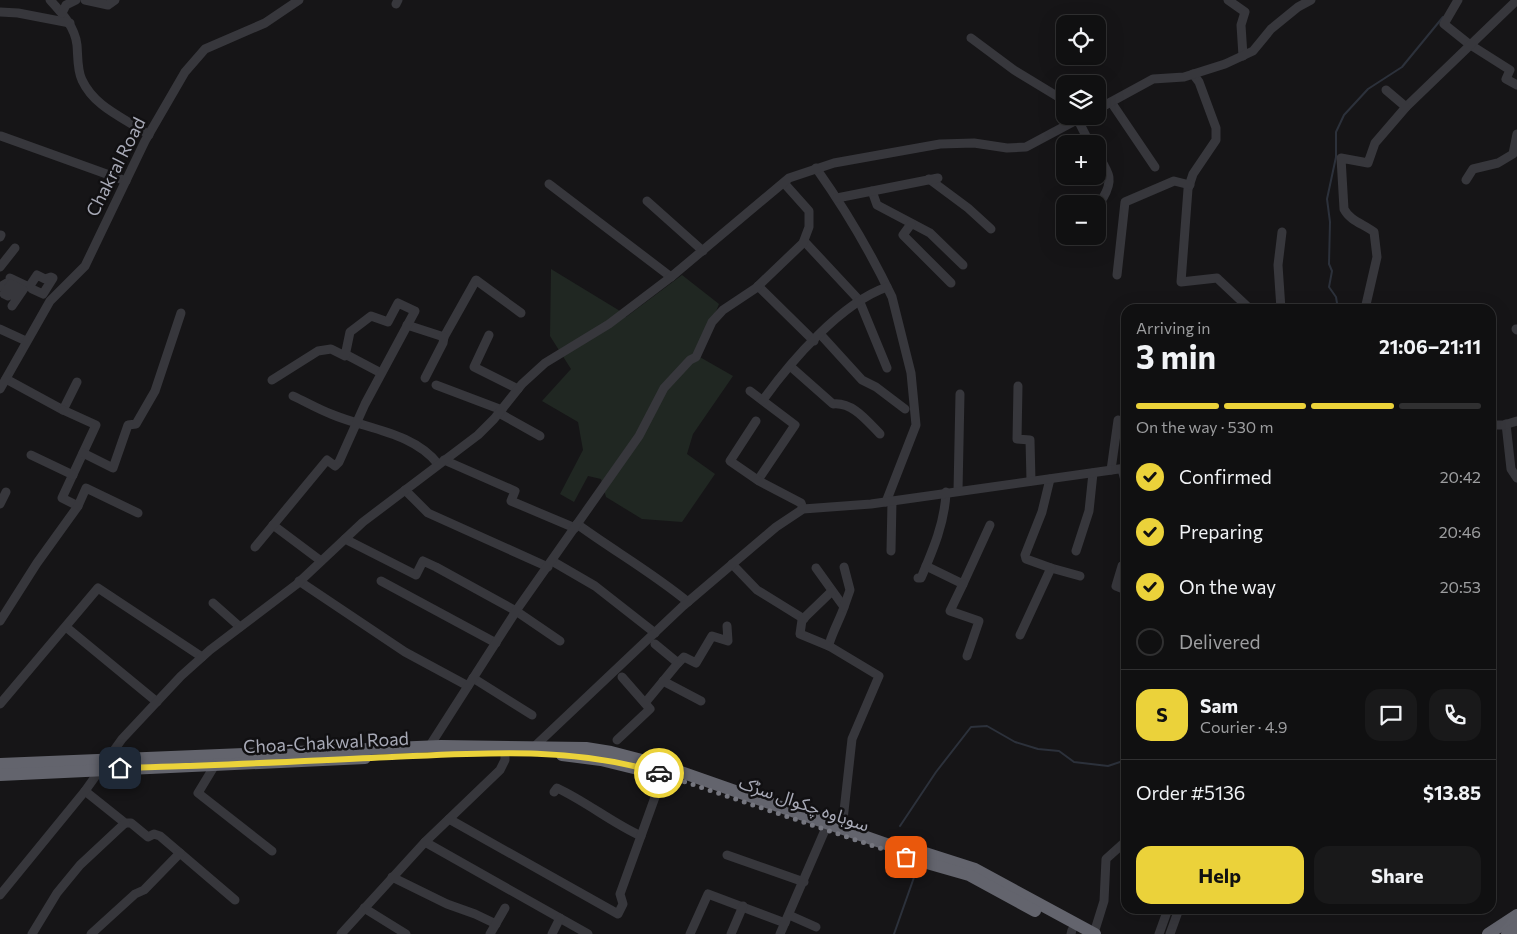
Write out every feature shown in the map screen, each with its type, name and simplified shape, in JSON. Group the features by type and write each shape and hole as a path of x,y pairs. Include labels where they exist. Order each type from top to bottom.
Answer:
{"highway":[{"path":"0,764 104,764 429,747 505,750 535,746 586,748 636,758 889,845 925,852 975,869 1094,934"},
{"name":"Choa-Chakwal Road","path":"0,775 104,764 215,765 505,750 592,758 657,773"},
{"name":"سوہاوہ چکوال سڑک","path":"657,773 888,852 968,875 1074,933"},
{"path":"1488,934 1517,915"},
{"path":"1507,934 1517,927"}],"street":[{"path":"50,0 70,23 77,42 81,78 90,91 106,109 149,135"},
{"path":"62,13 66,5 76,0"},
{"path":"85,0 108,5 115,0"},
{"name":"Chakral Road","path":"0,389 26,340 50,301 85,266 149,135 185,72 205,50 265,23 298,0"},
{"path":"1228,0 1245,12 1241,25 1243,56"},
{"path":"1106,105 1153,80 1193,74 1253,51 1272,30 1298,7 1311,0"},
{"path":"1458,0 1444,24 1469,44 1510,70 1506,79 1517,85"},
{"path":"1366,304 1377,257 1374,232 1366,225 1348,217 1344,209 1341,158 1368,163 1375,143 1406,107 1469,44 1516,1"},
{"path":"0,12 18,13 70,23"},
{"path":"972,38 1014,70 1056,96"},
{"path":"1193,74 1199,82 1216,128 1216,140 1193,174 1190,185 1181,282 1217,278 1245,304"},
{"path":"1386,90 1406,107"},
{"path":"1111,102 1155,167"},
{"path":"0,895 85,791 122,740 202,657 299,581 345,539 404,490 478,434 500,412 518,389 545,363 609,324 703,252 790,178 816,168 940,144 974,143 1007,148 1026,147 1068,125"},
{"path":"0,134 126,181"},
{"path":"1466,180 1473,169 1498,163 1513,154 1517,134"},
{"path":"816,168 870,250 892,297 911,373 916,425 889,501 891,550"},
{"path":"1104,195 1109,187 1110,176 1106,169"},
{"path":"837,198 933,178 991,229"},
{"path":"1117,275 1125,202 1174,182 1190,185"},
{"path":"429,747 516,611 639,436 664,388 690,360 696,357 712,322 723,310 758,286 804,241 809,227 809,211 784,183"},
{"path":"549,184 671,277"},
{"path":"872,191 877,205 930,233 963,264"},
{"path":"647,201 703,252"},
{"path":"911,224 903,235 951,283"},
{"path":"1281,304 1278,265 1282,232"},
{"path":"804,241 859,300 887,368"},
{"path":"0,267 15,248"},
{"path":"0,287 4,280 10,278 29,287 37,275 45,279 53,278 43,294 32,289"},
{"path":"4,280 50,301"},
{"path":"425,378 443,343 444,337 476,280 521,313"},
{"path":"12,306 23,290 11,284 4,294 8,296 13,291"},
{"path":"758,286 818,338 862,380 876,387 905,409"},
{"path":"763,400 790,366 859,300 870,292 887,287"},
{"path":"256,547 327,460 335,466 339,462 381,373 415,311 398,303 388,322 371,316 350,332 345,354"},
{"path":"83,453 113,468 128,425 136,424 155,391 181,313"},
{"path":"407,324 444,337"},
{"path":"0,330 26,340"},
{"path":"489,335 474,367 518,389"},
{"path":"272,380 318,352 331,349 345,354 381,373"},
{"path":"790,366 833,404 843,404 859,413 880,434"},
{"path":"0,369 8,376 64,410 96,426 62,498 78,506"},
{"path":"64,410 78,382"},
{"path":"436,385 500,412 540,436"},
{"path":"1018,386 1017,439 1030,440 1031,482"},
{"path":"750,391 795,425 758,480"},
{"path":"958,491 960,394"},
{"path":"293,396 357,424 392,434 441,462 515,492 511,501 576,526 654,575 688,602"},
{"path":"1111,470 1118,420"},
{"path":"1496,425 1506,424 1517,420"},
{"path":"756,421 730,461 758,480 801,503 803,509"},
{"path":"1506,424 1511,469 1517,478"},
{"path":"31,455 73,474"},
{"path":"535,746 688,602 776,527 803,509 889,501 1121,468"},
{"path":"1076,551 1089,512 1093,473"},
{"path":"1050,479 1042,512 1026,559 1080,576"},
{"path":"0,621 37,563 78,506 86,488 138,513"},
{"path":"404,490 428,513 550,564 596,586 655,633"},
{"path":"0,504 6,492"},
{"path":"918,578 921,578 942,522 946,492"},
{"path":"273,525 321,561"},
{"path":"967,656 979,621 950,611 990,525"},
{"path":"345,539 416,575 423,561 477,588 516,611 560,641"},
{"path":"732,564 757,590 804,619"},
{"path":"926,566 963,584"},
{"path":"829,646 829,639 838,627 850,590 844,567"},
{"path":"816,568 844,607"},
{"path":"1020,635 1051,568"},
{"path":"1121,569 1116,586 1121,588"},
{"path":"299,581 406,652 471,682 532,715"},
{"path":"381,581 496,643"},
{"path":"0,704 98,588 202,657"},
{"path":"832,591 804,619 800,634 829,646 879,676 852,739 842,829"},
{"path":"213,603 240,627"},
{"path":"645,703 684,657 696,663 712,636 728,642 727,626"},
{"path":"66,627 157,702"},
{"path":"655,644 678,663"},
{"path":"617,740 650,709 622,677"},
{"path":"663,681 701,701"},
{"path":"341,934 425,842 500,770 505,760 505,750"},
{"path":"215,765 198,793 272,851"},
{"path":"449,819 618,914 623,904 620,894 641,836 657,773"},
{"path":"554,792 557,788 574,796 629,831 641,836"},
{"path":"85,791 125,823"},
{"path":"32,934 56,893 80,864 125,823 131,822 148,837 154,834 160,836 235,900"},
{"path":"780,934 826,830"},
{"path":"425,842 588,934"},
{"path":"1094,934 1104,901 1106,859 1121,846"},
{"path":"91,934 135,894 144,890 180,853"},
{"path":"727,855 804,882"},
{"path":"392,877 446,904 496,924"},
{"path":"690,934 708,894 816,927"},
{"path":"731,934 743,906"},
{"path":"364,908 406,934"},
{"path":"490,934 504,908"},
{"path":"1159,934 1166,914"},
{"path":"1170,934 1177,914"},
{"path":"552,934 560,918"}],"shaded area":[{"path":"551,269 620,311 626,317 682,275 719,304 698,356 733,376 693,434 687,454 715,474 682,522 642,519 606,497 601,479 588,476 574,502 560,494 583,450 578,422 542,401 571,369 550,336"}],"waterway":[{"path":"1337,304 1336,297 1329,287 1332,271 1329,264 1330,222 1327,199 1336,157 1336,132 1344,115 1368,89 1402,67 1443,17"},
{"path":"900,826 936,772 971,727 987,726 1015,742 1038,749 1059,751 1074,762 1108,766 1121,762"},
{"path":"894,934 918,866"}],"way so far":[{"path":"659,773 906,857"}],"route":[{"path":"120,768 458,754 533,753 601,760 659,773"}]}
